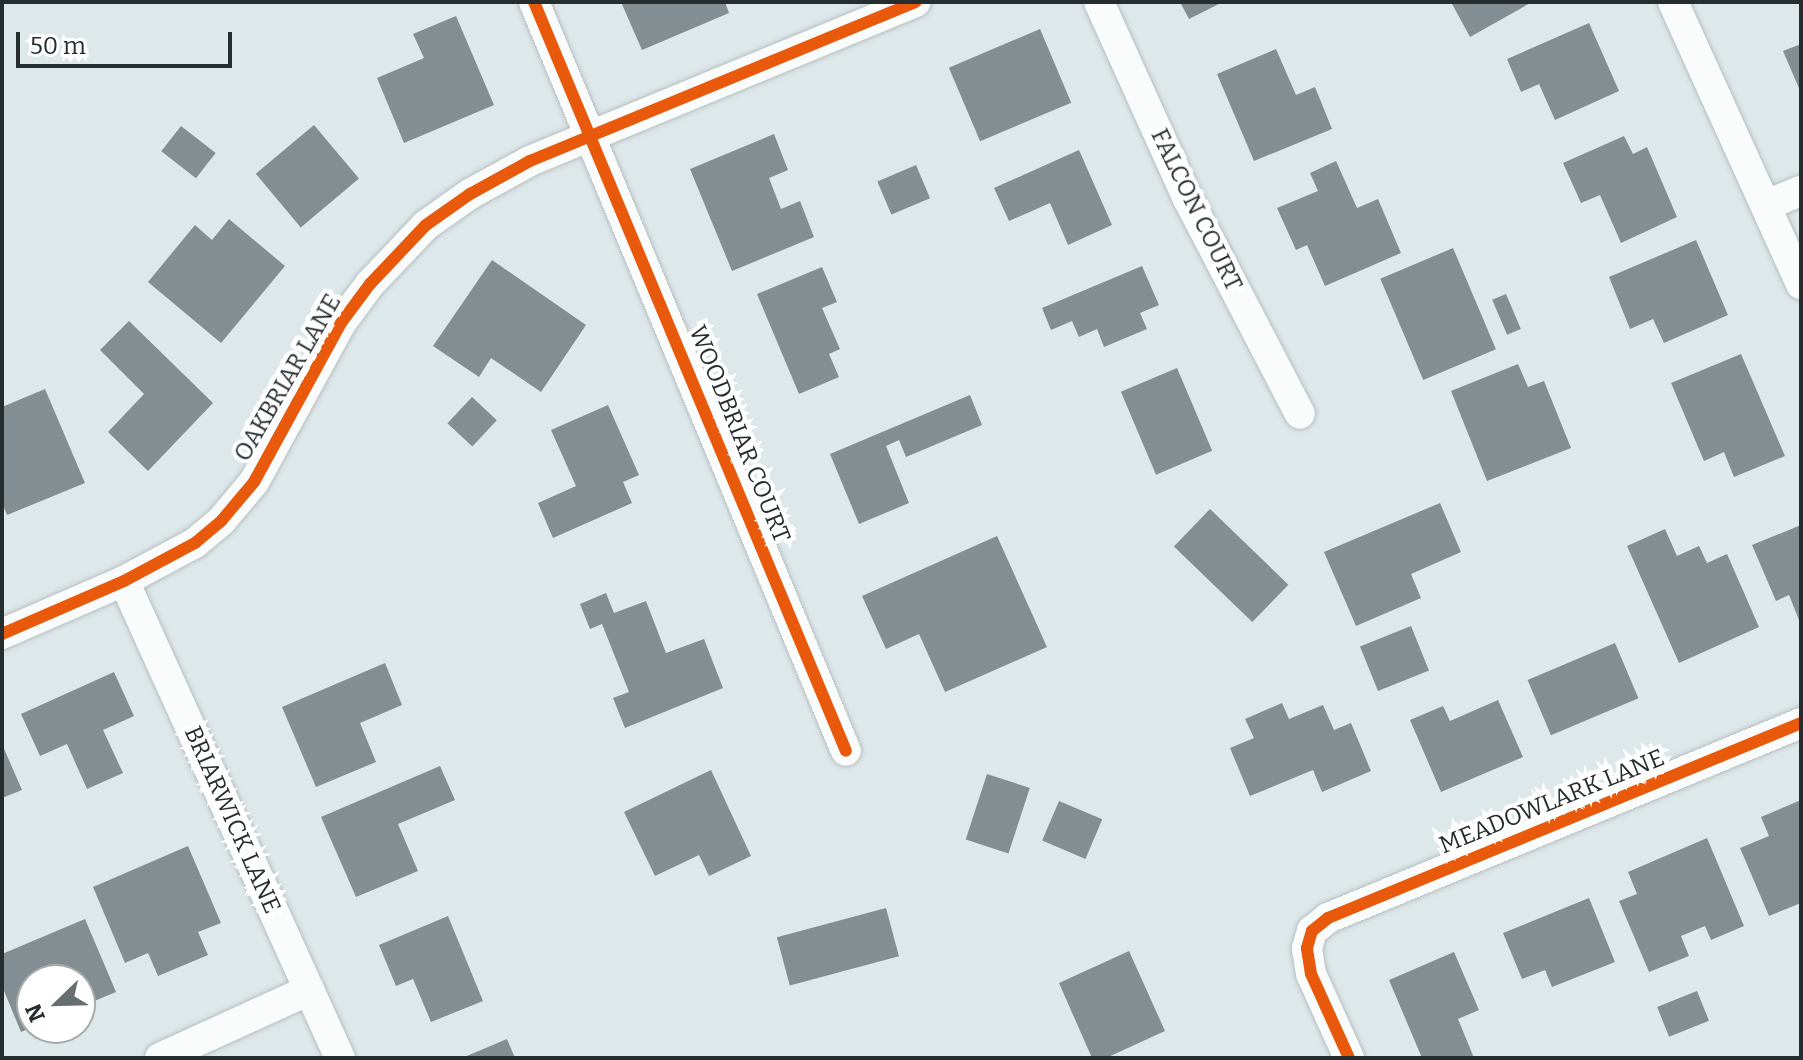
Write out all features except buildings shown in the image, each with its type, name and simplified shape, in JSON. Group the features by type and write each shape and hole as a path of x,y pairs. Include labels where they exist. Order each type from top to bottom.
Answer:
{"street":[{"name":"WOODBRIAR COURT","path":"534,2 592,134 846,751"},
{"name":"OAKBRIAR LANE","path":"2,634 124,581 195,543 222,520 254,482 341,323 370,284 426,225 470,194 530,161 592,134 915,2"},
{"name":"FALCON COURT","path":"1099,2 1188,199 1300,414"},
{"path":"1673,2 1801,284"},
{"path":"1766,205 1801,191"},
{"name":"BRIARWICK LANE","path":"124,581 340,1058"},
{"name":"MEADOWLARK LANE","path":"1349,1058 1311,974 1307,948 1312,931 1321,923 1801,723"},
{"path":"160,1058 309,990"}],"cycle path":[{"path":"534,2 846,751"},
{"path":"2,634 124,581 195,543 222,520 254,482 341,323 370,284 426,225 470,194 530,161 915,2"},
{"path":"1349,1058 1311,974 1307,948 1312,931 1328,918 1801,723"}]}
